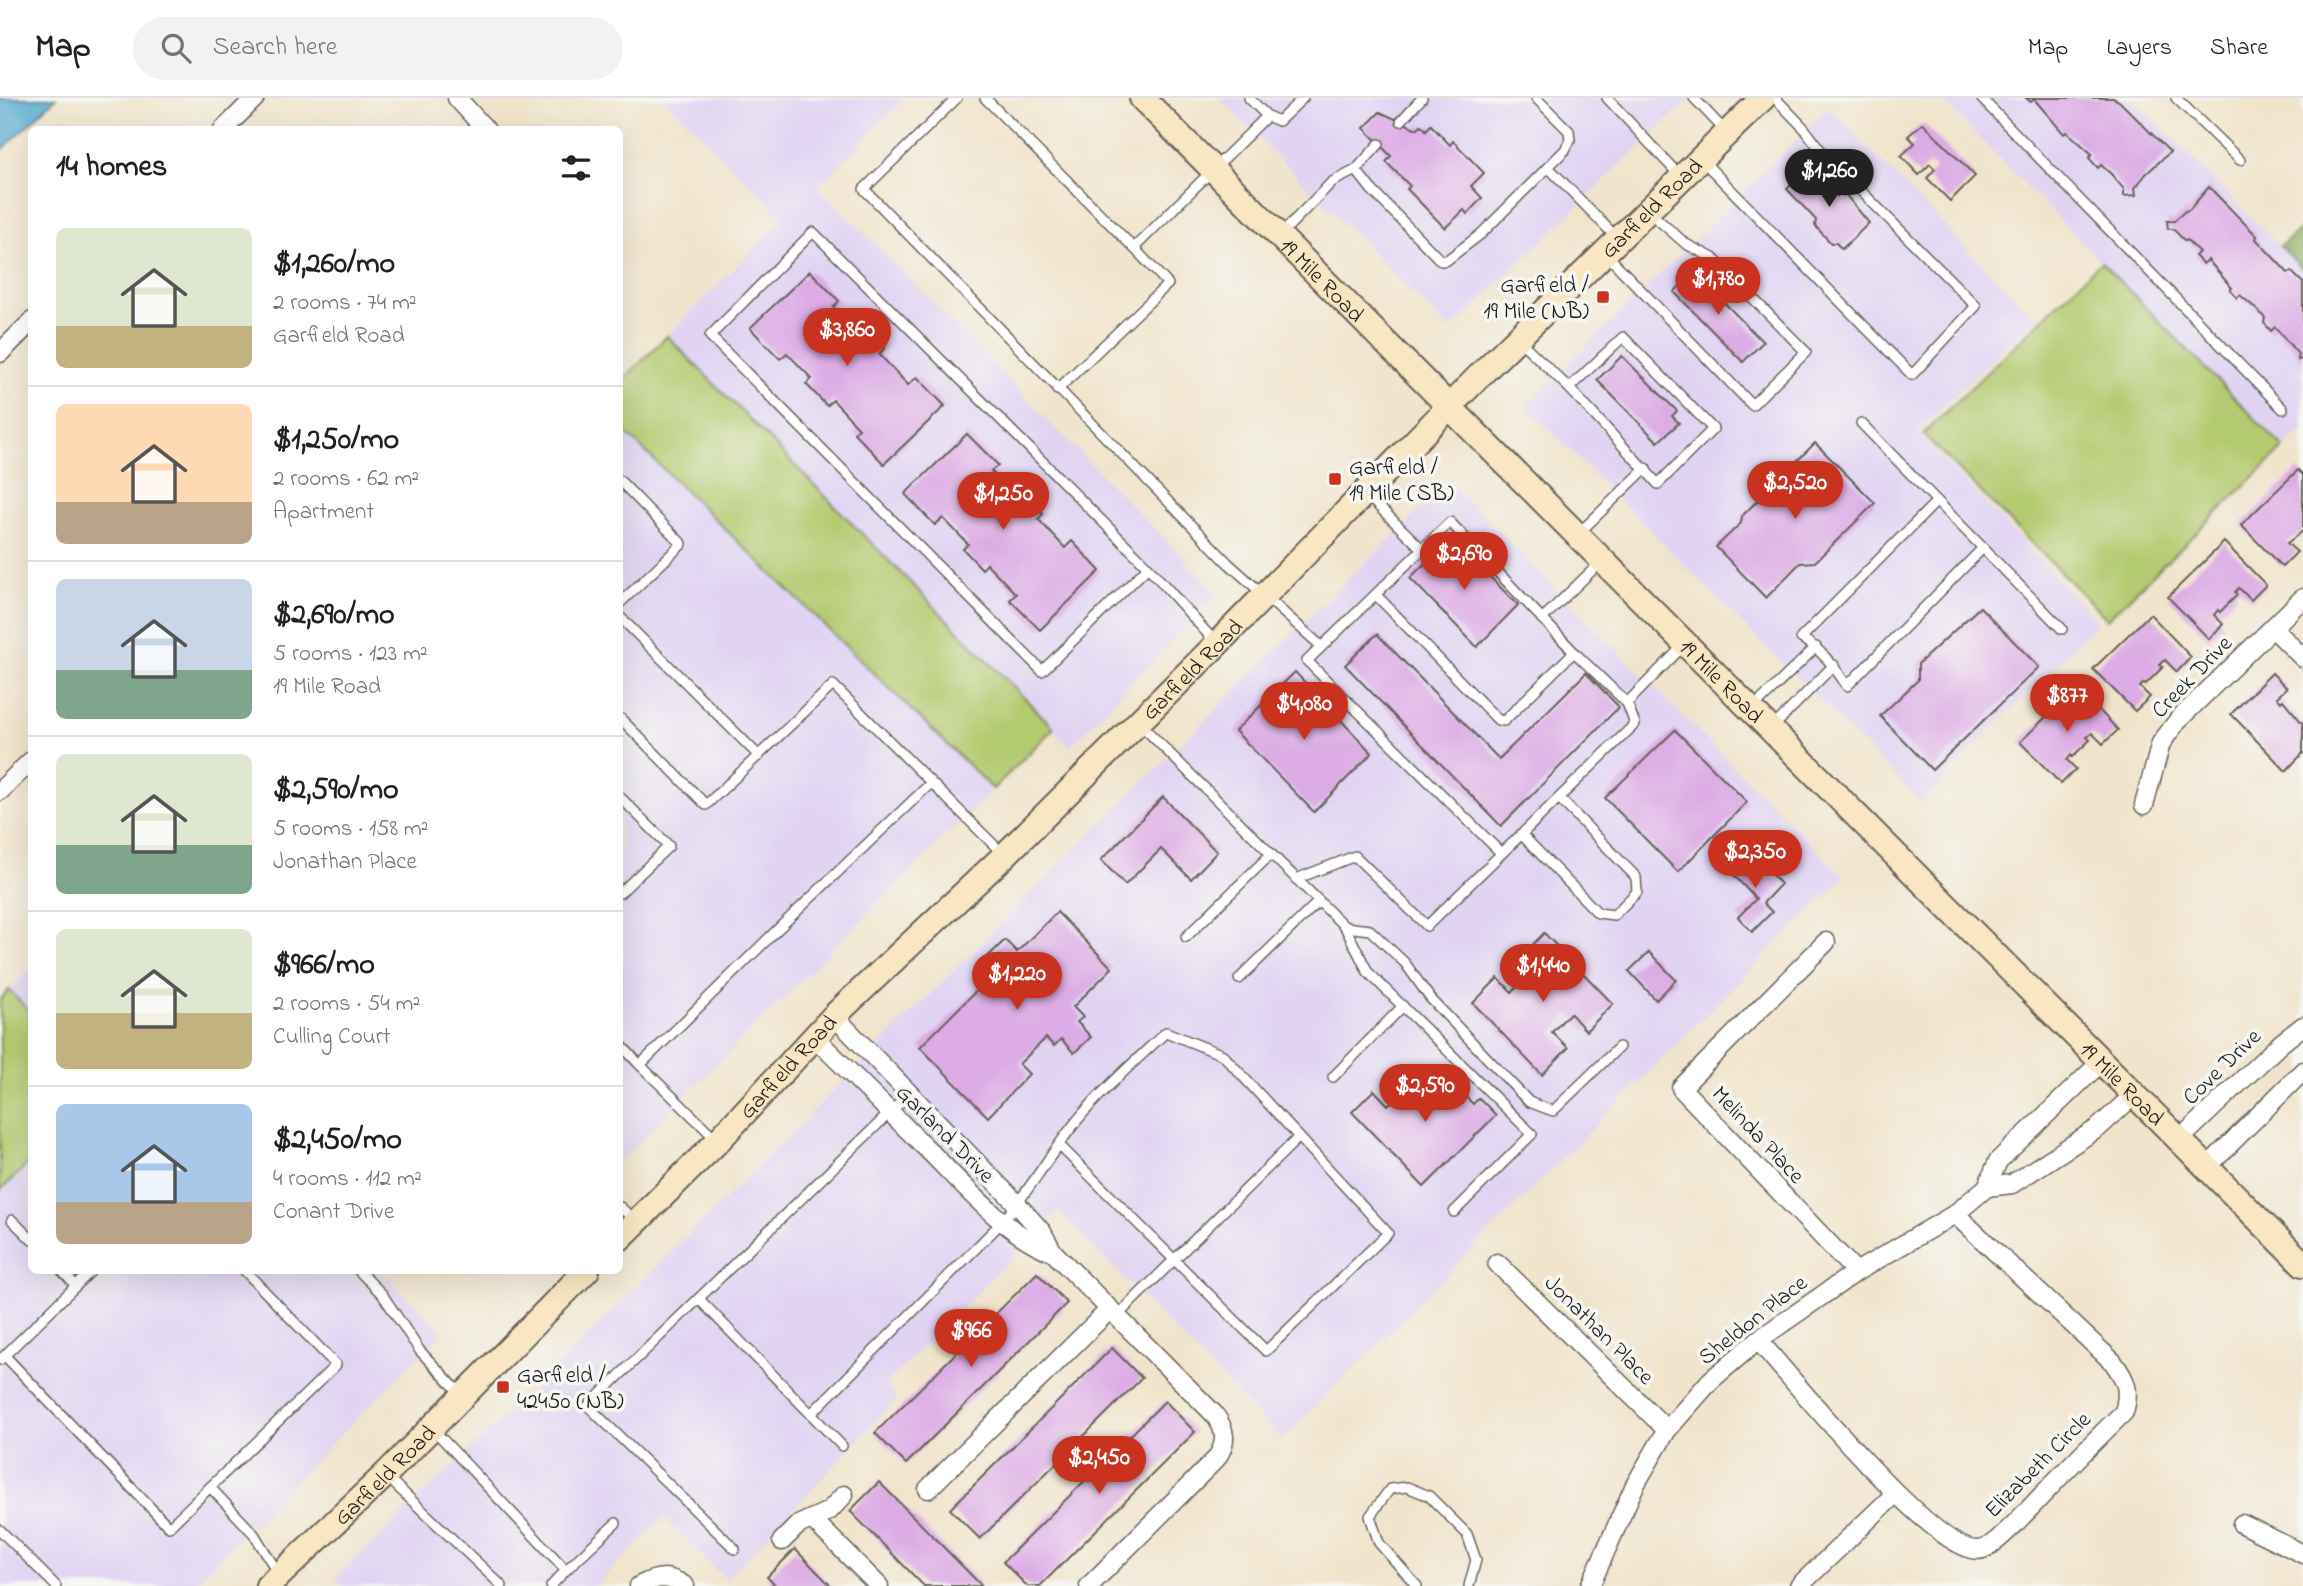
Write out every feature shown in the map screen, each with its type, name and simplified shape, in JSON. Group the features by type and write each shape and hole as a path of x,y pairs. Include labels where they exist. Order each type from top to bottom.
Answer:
{"main road":[{"name":"19 Mile Road","path":"1142,98 2303,1264"},
{"name":"Garfield Road","path":"625,1222 718,1140 834,1016 1004,856 1266,595 1517,338 1763,98"},
{"name":"Garfield Road","path":"281,1582 430,1427 583,1274"}],"street":[{"path":"227,126 255,98"},
{"path":"457,98 482,126"},
{"path":"0,353 28,325"},
{"name":"Creek Drive","path":"2144,806 2161,743 2178,720 2303,598"},
{"path":"2273,628 2303,658"},
{"path":"0,791 28,764"},
{"name":"Melinda Place","path":"1826,942 1681,1088 1856,1272"},
{"name":"Garland Drive","path":"834,1016 1017,1204 1042,1232 1053,1252 1222,1424 1225,1437 1222,1451 1216,1459 1088,1586"},
{"name":"Cove Drive","path":"2179,1140 2301,1030"},
{"name":"Garland Drive","path":"814,1037 968,1190 1031,1244 1053,1252"},
{"name":"Sheldon Place","path":"1590,1586 1635,1485 1667,1430 1711,1380 1758,1340 1856,1272 1955,1214 1987,1187 1998,1161 2102,1061"},
{"path":"2207,1167 2303,1071"},
{"name":"Sheldon Place","path":"1987,1187 2012,1184 2098,1128 2135,1094"},
{"name":"Elizabeth Circle","path":"1758,1340 1895,1494 1947,1539 1966,1549 1983,1549 2006,1532 2124,1412 2128,1396 2124,1376 2113,1362 1955,1214"},
{"name":"Jonathan Place","path":"1497,1263 1667,1430"},
{"path":"928,1489 1114,1313"},
{"path":"1799,1586 1895,1494"},
{"path":"782,1541 798,1525 829,1511 844,1496"},
{"path":"812,1519 879,1586"},
{"path":"2242,1524 2303,1554"},
{"path":"639,1586 664,1576 685,1586"}],"lane":[{"path":"957,98 864,189 1228,563 1321,646"},
{"path":"985,98 1168,284 1057,390"},
{"path":"1249,98 1267,116 1279,121 1303,98"},
{"path":"1401,121 1423,98"},
{"path":"1356,170 1441,261 1447,260 1480,234 1565,150 1570,140 1569,131 1536,98"},
{"path":"1607,98 1682,178"},
{"path":"1694,98 1727,133"},
{"path":"1701,158 1912,375 1976,306 1822,152 1804,128 1775,98"},
{"path":"1981,98 2283,410"},
{"path":"2176,98 2240,160"},
{"path":"1134,248 1267,116"},
{"path":"1280,235 1332,183 1356,170 1380,144"},
{"path":"1548,167 1612,246 1752,405 1806,352 1713,258 1686,244 1648,211"},
{"path":"1148,567 1042,671 710,335 813,232 1148,567 1217,644"},
{"path":"1517,338 1569,388 1658,484 1713,429 1623,337 1569,388"},
{"path":"1861,423 2062,629"},
{"path":"1578,534 1646,468"},
{"path":"623,484 681,544 623,600"},
{"path":"1366,494 1422,550"},
{"path":"1937,501 1801,638 1816,647 1834,665 1847,686 1983,548"},
{"path":"1296,879 1355,856 1427,926 1635,724 1627,703 1574,652 1450,522 1307,661 1501,853"},
{"path":"1542,619 1603,560"},
{"path":"1376,595 1498,720 1504,721 1574,652"},
{"path":"623,620 759,755"},
{"path":"1627,703 1685,643"},
{"path":"1752,710 1816,647"},
{"path":"1770,729 1834,665"},
{"path":"623,721 706,805 833,685 1004,856"},
{"path":"1138,723 1345,927 1368,972 1532,1134 1454,1212"},
{"path":"640,1065 931,783"},
{"path":"1521,834 1598,913 1614,915 1637,891 1636,877 1559,798"},
{"path":"623,800 669,846 623,890"},
{"path":"1186,937 1271,854"},
{"path":"623,878 628,884"},
{"path":"1239,979 1320,901"},
{"path":"1345,927 1370,929 1405,963 1430,998 1529,1102 1553,1111 1619,1047"},
{"path":"1333,1077 1403,1006"},
{"path":"811,1414 1003,1221 1017,1204 1059,1145 1087,1108 1166,1032 1223,1055 1388,1233 1266,1351 1059,1145"},
{"path":"623,1047 718,1140"},
{"path":"735,1549 588,1406 909,1094"},
{"path":"1114,1313 1174,1259 1298,1137"},
{"path":"12,1220 28,1236"},
{"path":"65,1274 76,1286"},
{"path":"88,1274 2,1358 169,1527 335,1365 248,1274"},
{"path":"362,1274 382,1294 421,1350 462,1395"},
{"path":"699,1299 842,1446"},
{"path":"430,1427 566,1570"},
{"path":"385,1475 502,1586"},
{"path":"1417,1586 1379,1543 1370,1516 1390,1489 1407,1486 1429,1496 1466,1534 1476,1560 1469,1586"},
{"path":"210,1487 254,1534 281,1582"},
{"path":"551,1586 616,1523"},
{"path":"0,1530 56,1586"}],"shaded area":[{"path":"664,98 906,98 818,186 1218,593 1070,747 667,336 784,219"},
{"path":"1219,98 1690,98 1450,330"},
{"path":"1940,98 2132,98 2303,269 2303,430 2284,448"},
{"path":"1829,108 2035,318 1917,432 2099,622 1922,803 1526,406"},
{"path":"623,430 993,789 623,1158"},
{"path":"1449,482 1844,877 1282,1440 1058,1211 885,1385 898,1398 726,1580 664,1518 596,1586 343,1586 335,1578 538,1385 1281,645"},
{"path":"28,971 28,1010 9,990"},
{"path":"28,1163 28,1274 385,1274 443,1333 192,1586 0,1586 0,1191"}],"green space":[{"path":"2303,227 2303,269 2280,246"},
{"path":"2101,262 2284,448 2107,619 1923,434"},
{"path":"667,336 1054,728 993,789 623,430 623,380"},
{"path":"9,990 28,1010 28,1164 0,1191 0,1000"}],"water":[{"path":"0,98 56,98 0,152"}],"building":[{"path":"2026,98 2113,98 2170,152 2146,174 2135,188 2136,195 2124,196 2124,189 2111,174 2101,165 2098,168 2089,158 2092,154 2067,132 2064,134 2034,99 2031,102"},
{"path":"1380,112 1417,129 1421,125 1426,130 1431,125 1450,145 1453,141 1484,173 1471,186 1482,198 1467,214 1464,210 1445,228 1407,189 1410,186 1386,162 1391,156 1364,128"},
{"path":"1923,123 1975,176 1950,201 1927,178 1935,169 1930,164 1919,175 1901,156 1915,143 1908,136"},
{"path":"1809,168 1837,196 1840,193 1843,196 1845,194 1869,223 1842,249 1836,243 1831,243 1815,226 1816,220 1787,189"},
{"path":"2209,187 2257,236 2256,239 2288,273 2292,272 2303,283 2303,359 2298,360 2298,354 2275,327 2271,331 2264,323 2265,318 2254,307 2240,295 2237,298 2208,260 2203,264 2195,256 2199,252 2187,240 2173,229 2168,229 2167,221 2174,221 2189,210"},
{"path":"810,271 839,301 833,307 859,335 866,328 885,348 879,354 908,385 917,377 945,406 884,464 854,433 859,428 833,400 827,406 806,384 812,379 787,353 780,359 750,328"},
{"path":"1694,272 1763,342 1743,362 1674,292"},
{"path":"1622,356 1677,411 1672,416 1679,423 1658,442 1597,380"},
{"path":"967,434 998,465 991,471 1015,496 1021,490 1043,514 1038,519 1065,548 1072,541 1100,571 1040,630 1010,600 1016,594 987,564 982,569 963,549 968,544 943,518 935,525 905,494"},
{"path":"1815,443 1875,503 1815,562 1800,563 1766,598 1716,547 1741,523 1742,516"},
{"path":"2298,470 2303,475 2303,531 2287,543 2297,552 2282,567 2241,525"},
{"path":"1451,538 1518,605 1477,647 1410,578"},
{"path":"2224,542 2266,585 2251,600 2239,588 2235,592 2237,595 2214,615 2223,624 2209,639 2168,597"},
{"path":"1980,607 2039,667 1932,770 1880,716 1918,680 1918,664"},
{"path":"2150,614 2191,657 2177,672 2165,660 2160,665 2163,667 2140,687 2150,697 2135,711 2093,669"},
{"path":"1377,634 1499,759 1586,673 1619,707 1501,826 1345,665"},
{"path":"1295,672 1372,753 1314,812 1235,731"},
{"path":"2272,673 2287,688 2277,697 2281,702 2283,700 2303,724 2303,753 2286,771 2231,714"},
{"path":"2077,687 2118,730 2103,744 2092,733 2087,737 2090,740 2067,760 2076,769 2061,784 2020,742"},
{"path":"1675,730 1747,802 1678,872 1605,798"},
{"path":"1163,797 1217,852 1191,879 1161,849 1125,885 1101,860"},
{"path":"1744,853 1759,868 1762,865 1781,884 1763,903 1772,912 1752,932 1738,917 1756,899 1728,869"},
{"path":"1057,912 1112,968 1073,1007 1083,1017 1077,1022 1091,1037 1074,1053 1061,1039 1054,1046 1046,1038 1019,1064 1029,1074 988,1117 920,1047 987,980 976,968 1005,940 1017,952"},
{"path":"1544,933 1613,1004 1586,1031 1570,1013 1552,1032 1568,1048 1542,1075 1473,1003 1498,978 1512,992 1533,971 1520,958"},
{"path":"1649,952 1676,980 1656,1000 1629,971"},
{"path":"1427,1067 1442,1083 1447,1078 1473,1104 1479,1098 1496,1115 1424,1187 1352,1112 1374,1090 1388,1105"},
{"path":"1037,1273 1067,1303 906,1464 875,1433"},
{"path":"1112,1348 1142,1378 980,1539 950,1509"},
{"path":"1165,1401 1195,1432 1040,1586 1027,1586 1003,1562"},
{"path":"879,1482 982,1586 924,1586 850,1511"},
{"path":"795,1549 831,1586 776,1586 767,1577"}],"place":[{"name":"Garfield / 19 Mile (NB)","path":"1603,297"},
{"name":"Garfield / 19 Mile (SB)","path":"1335,479"},
{"name":"Garfield / 42450 (NB)","path":"503,1387"}]}
